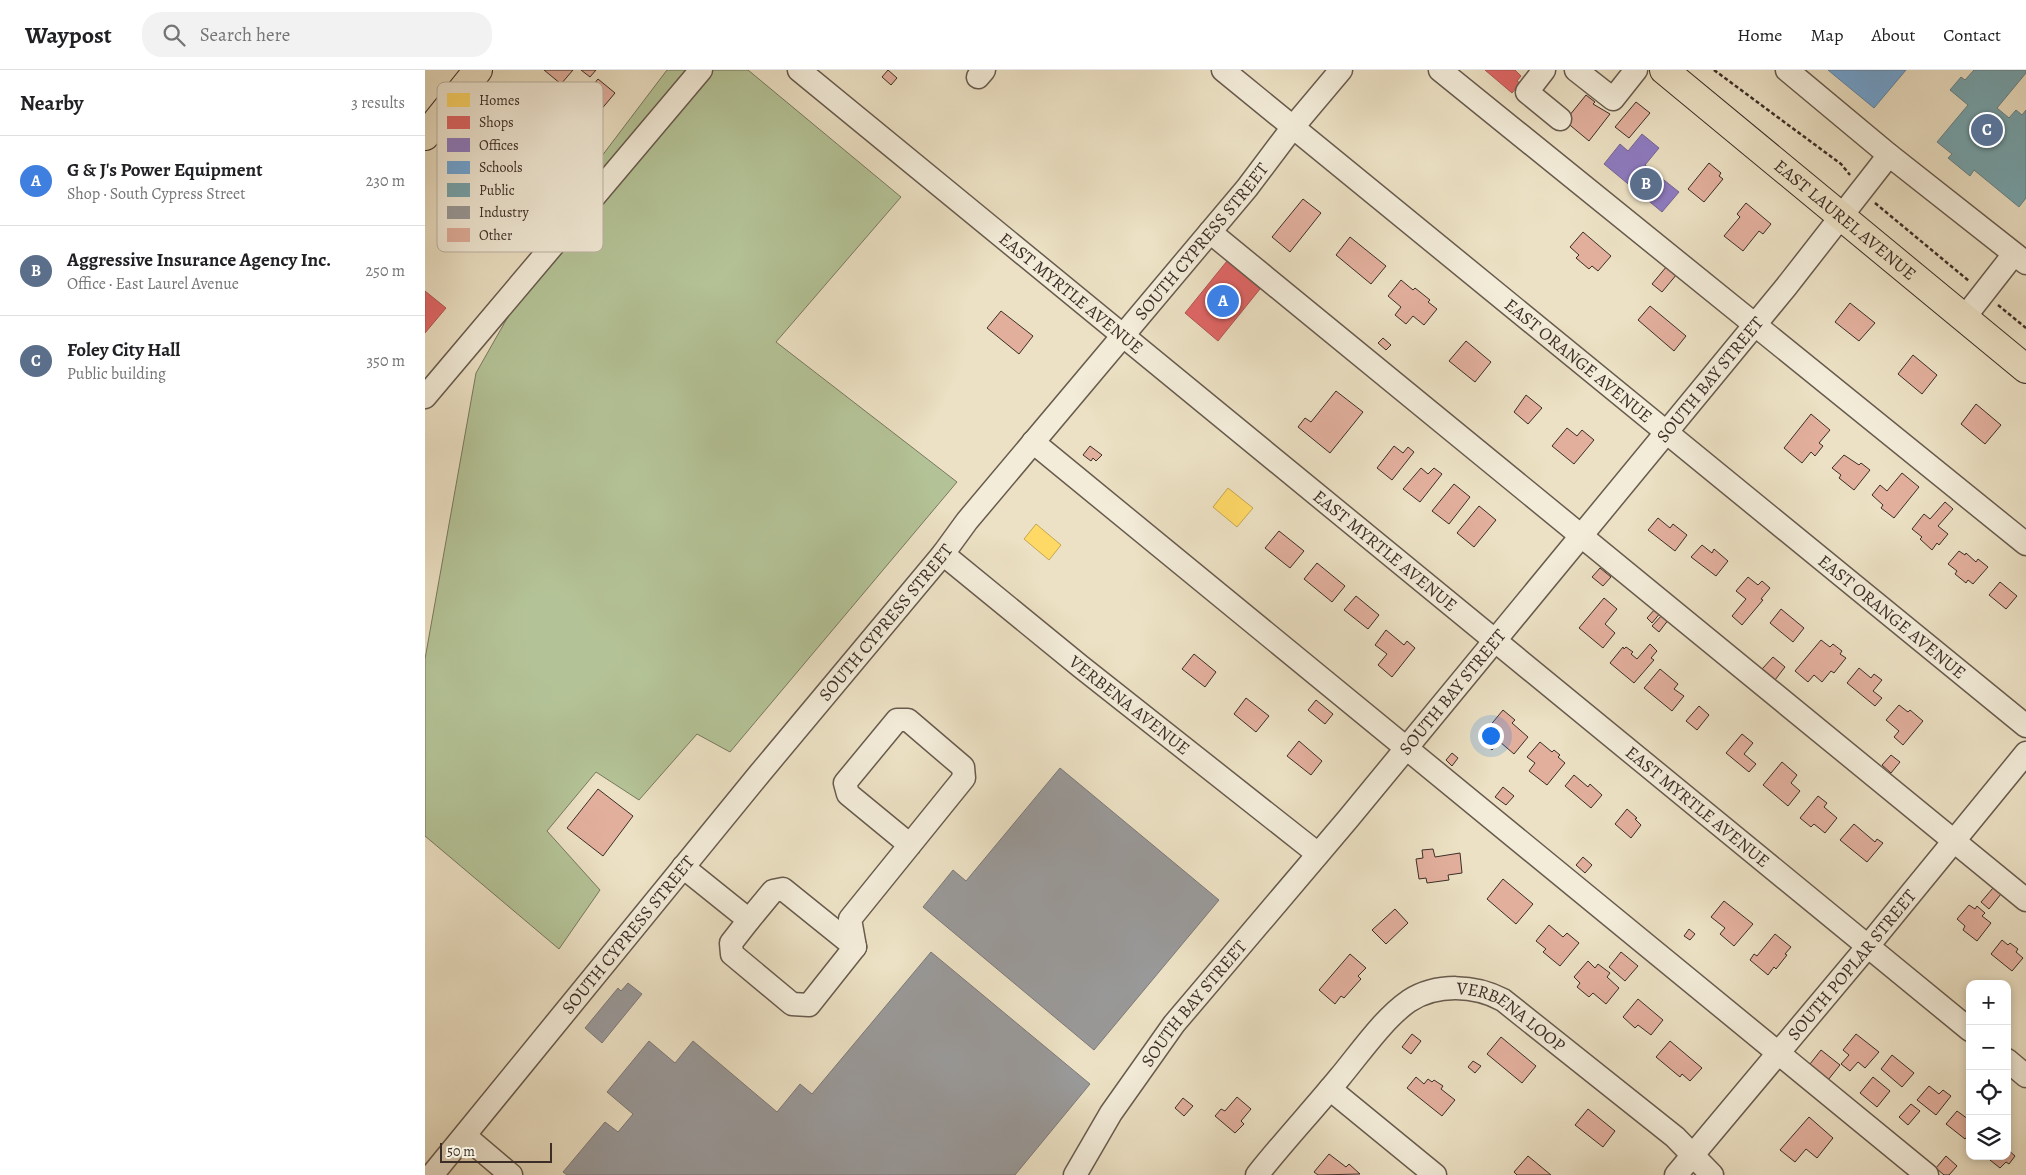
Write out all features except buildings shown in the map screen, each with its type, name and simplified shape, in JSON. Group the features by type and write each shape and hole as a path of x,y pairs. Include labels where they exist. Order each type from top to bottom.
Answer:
{"main road":[{"path":"467,82 478,70"},
{"name":"EAST LAUREL AVENUE","path":"1668,71 2026,369"},
{"path":"428,127 437,117"}],"street":[{"path":"603,186 701,70"},
{"name":"EAST MYRTLE AVENUE","path":"799,70 1966,1027"},
{"name":"EAST ORANGE AVENUE","path":"1223,70 2026,726"},
{"name":"SOUTH CYPRESS STREET","path":"432,1175 683,867 943,554 967,521 1247,188 1293,127 1341,70"},
{"path":"1440,70 2026,544"},
{"path":"1544,70 1527,92 1560,119"},
{"path":"1576,70 1613,100 1636,70"},
{"path":"1787,70 1889,155 2020,259 1963,318"},
{"name":"SOUTH BAY STREET","path":"1075,1175 1111,1113 1174,1024 1318,854 1755,325 1889,155"},
{"path":"1210,232 2026,900"},
{"path":"425,397 547,252"},
{"path":"1033,442 1927,1175"},
{"name":"VERBENA AVENUE","path":"943,554 1318,854"},
{"path":"848,934 783,889 773,891 749,920 731,943 732,954 793,1004 809,1005 848,934 910,845 964,778 963,767 908,720 897,720 845,783 849,794 910,845"},
{"name":"SOUTH POPLAR STREET","path":"1676,1175 1777,1052 1868,946 2026,753"},
{"path":"683,867 749,920"},
{"name":"VERBENA LOOP","path":"1257,1175 1383,1026 1409,1002 1425,994 1458,987 1489,993 1503,1000 1649,1116 1693,1154 1712,1175"},
{"path":"2011,1063 2026,1076"},
{"path":"1330,1089 1435,1175"},
{"path":"465,1136 511,1175"}],"green space":[{"path":"667,70 748,70 901,197 776,342 957,482 730,752 697,734 639,800 596,772 547,831 600,890 559,949 425,836 425,659 476,373 545,252 603,252 603,154"}],"place":[{"name":"Foley City Hall","path":"1987,130"},
{"name":"Aggressive Insurance Agency Inc.","path":"1646,184"},
{"name":"G & J's Power Equipment","path":"1223,301"}]}
